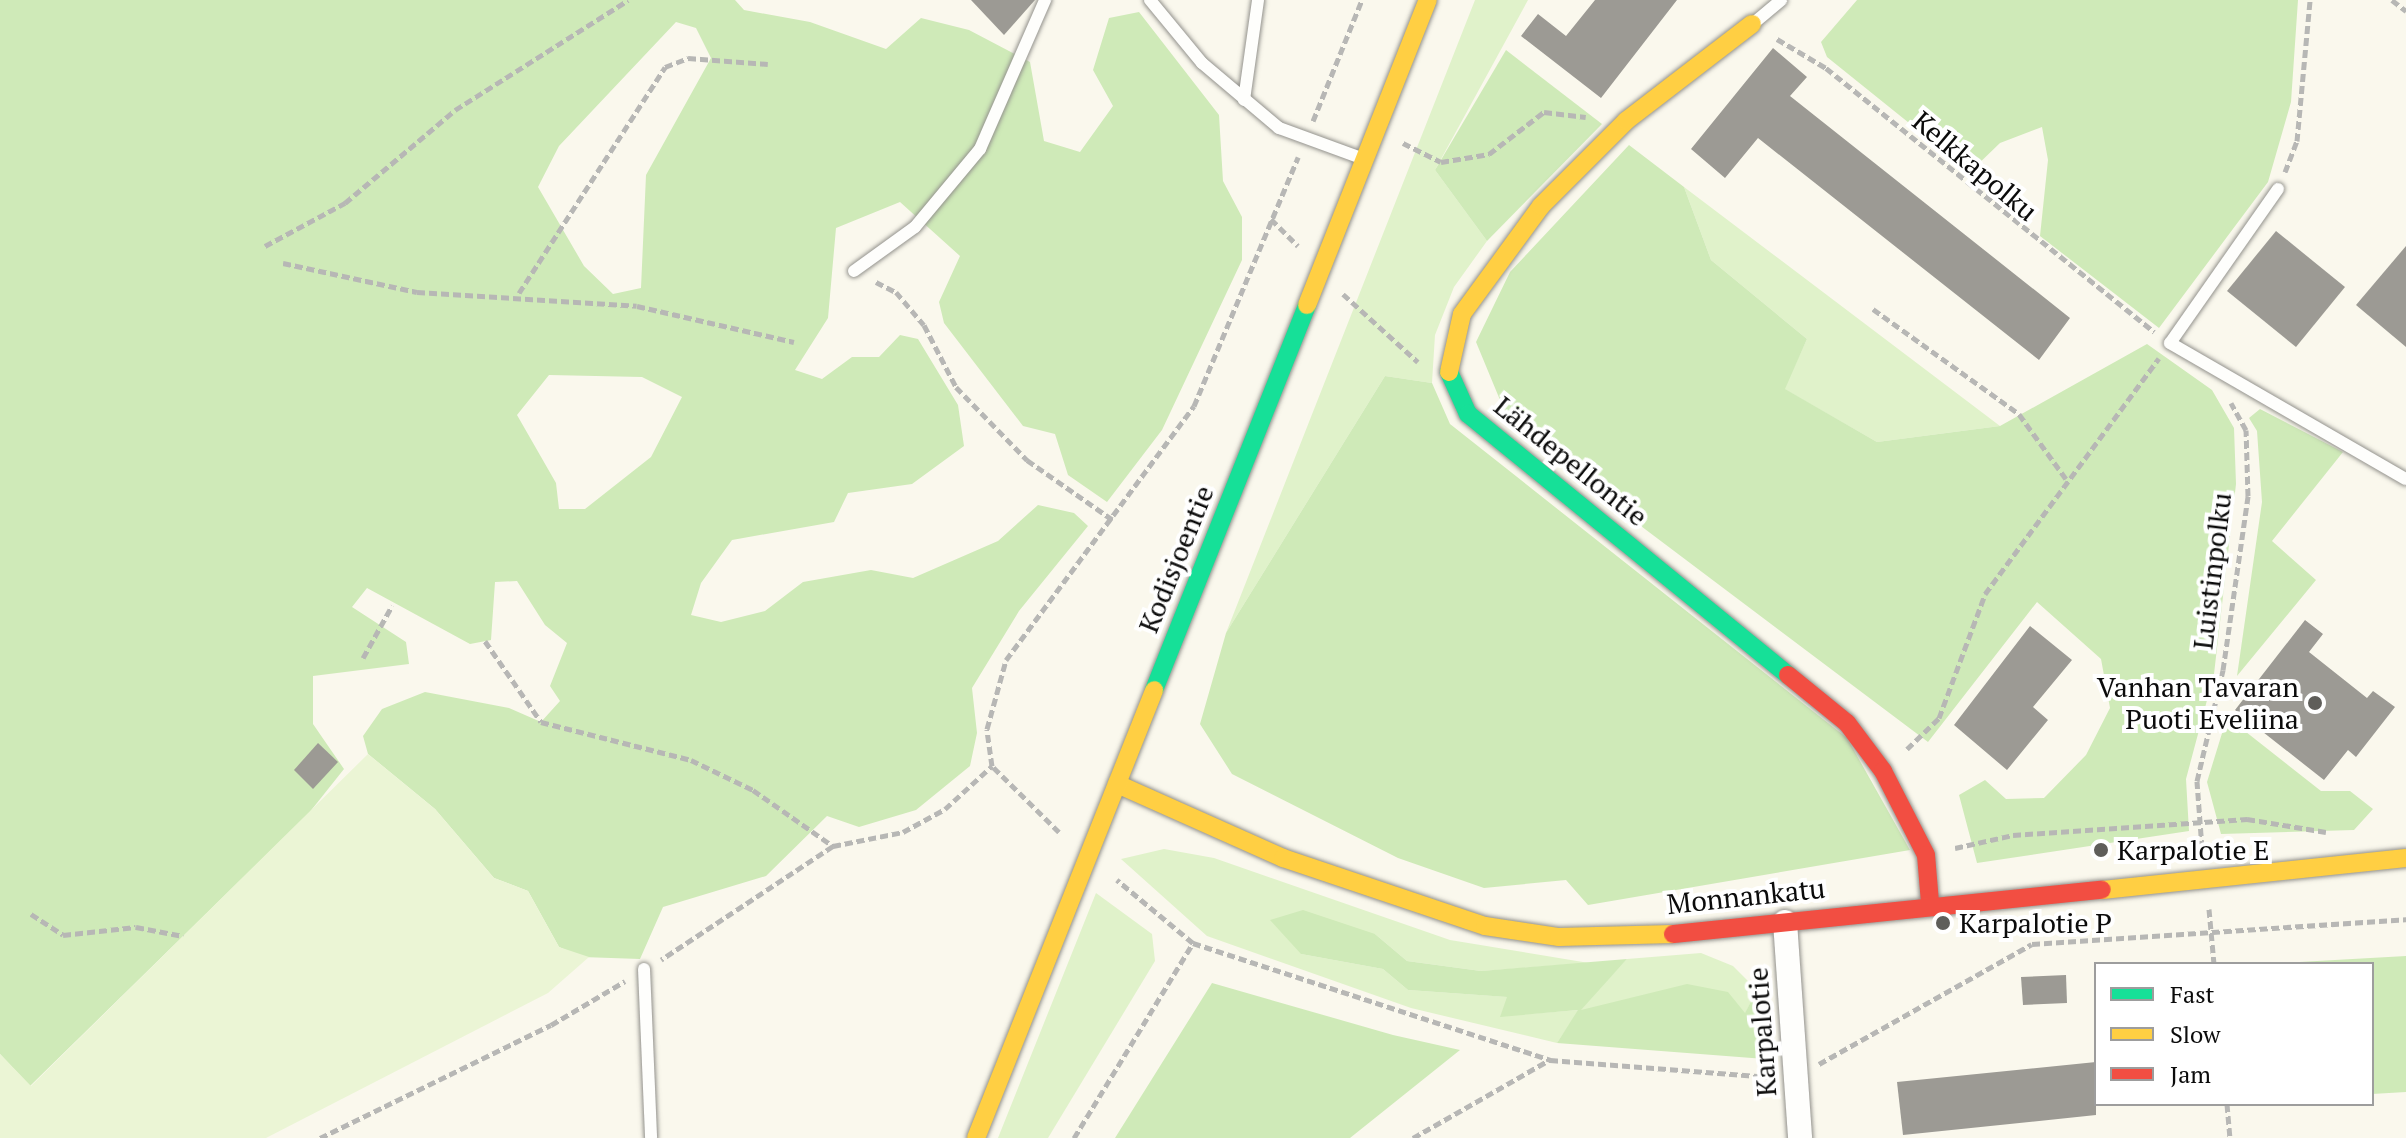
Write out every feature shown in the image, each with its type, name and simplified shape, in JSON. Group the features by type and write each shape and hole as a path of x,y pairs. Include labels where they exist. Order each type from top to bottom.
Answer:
{"street":[{"name":"Kodisjoentie","path":"976,1138 1428,0"},
{"path":"1449,382 1448,351 1488,274 1541,206 1626,121 1752,24"},
{"name":"Lähdepellontie","path":"1449,382 1468,414 1785,669 1847,723 1883,771 1926,855 1930,903"},
{"name":"Monnankatu","path":"1117,784 1283,858 1485,926 1613,937 1785,922 1930,903 2206,875 2406,858"},
{"name":"Karpalotie","path":"1785,922 1800,1138"}],"lane":[{"path":"854,271 915,227 980,149 1045,0"},
{"path":"1150,0 1244,100 1279,128 1364,159"},
{"path":"1244,100 1258,0"},
{"path":"1752,24 1781,0"},
{"path":"2278,189 2170,343 2406,479"},
{"path":"644,969 651,1138"}],"path":[{"path":"265,246 345,203 455,110 628,0"},
{"path":"1059,832 992,766 987,729 1006,660 1113,520 1194,406 1362,0"},
{"path":"2278,189 2297,141 2310,0"},
{"path":"2392,0 2406,11"},
{"name":"Kelkkapolku","path":"1752,24 1826,68 2002,217 2170,343"},
{"path":"519,293 665,67 688,58 768,64"},
{"path":"1377,131 1441,162 1489,154 1544,112 1626,121"},
{"path":"1271,219 1390,344 1449,382"},
{"path":"283,263 417,292 519,293 703,316 794,342"},
{"path":"854,271 896,292 924,325 956,387 1027,460 1113,520"},
{"path":"1873,309 2019,414 2066,479"},
{"path":"1883,771 1939,718 1985,594 2066,479 2170,343"},
{"name":"Luistinpolku","path":"2214,962 2198,823 2197,781 2223,670 2248,496 2246,430 2216,372"},
{"path":"363,658 392,606"},
{"path":"485,641 541,722 691,760 753,790 833,846"},
{"path":"320,1138 551,1025 644,969 833,846 903,832 945,809 992,766"},
{"path":"1926,855 2013,835 2247,819 2334,834"},
{"path":"1074,1138 1193,943 1117,880"},
{"path":"31,914 63,935 136,927 183,936"},
{"path":"1413,1138 1550,1060"},
{"path":"2227,1106 2230,1138"}],"green space":[{"path":"0,0 735,0 744,10 810,22 886,49 921,18 969,30 1030,62 1044,141 1080,152 1113,106 1093,70 1109,18 1139,12 1219,115 1223,181 1242,217 1242,260 1162,430 1107,502 1068,475 1055,434 1023,426 944,323 939,302 960,256 900,202 836,228 828,318 795,370 822,379 852,357 879,357 900,335 918,339 958,405 964,446 912,484 848,493 834,522 732,540 701,583 691,615 721,622 765,611 803,582 871,570 913,578 998,541 1038,505 1074,513 1088,526 1019,611 972,688 977,733 970,766 916,810 859,827 827,816 766,876 663,907 640,959 582,957 559,947 528,891 494,878 435,809 368,754 363,736 382,709 425,692 509,708 541,722 560,701 550,686 567,643 545,625 517,581 495,582 491,640 470,644 367,588 352,607 406,642 409,664 313,676 313,724 344,769 309,813 30,1086 0,1054","holes":["676,22 696,28 711,58 646,175 641,288 613,294 584,266 538,187 559,146","549,375 642,377 682,397 651,457 585,509 559,509 556,483 517,415"]},
{"path":"1475,0 1528,0 1435,170 1487,241 1454,287 1435,335 1432,383 1385,376 1226,633"},
{"path":"1857,0 2298,0 2291,102 2268,182 2159,328 2040,236 2048,160 2042,127 2000,143 1970,172 1827,57 1821,42"},
{"path":"1506,50 1602,124 1487,241 1435,170"},
{"path":"1629,145 1684,187 1711,260 1807,339 1785,389 1877,442 2000,426 2147,344 2212,390 2234,428 2236,484 2214,674 2186,779 2189,831 1977,863 1959,795 1985,780 2006,799 2044,798 2086,755 2110,708 2101,659 2037,602 1928,742 1512,429 1476,342 1510,272"},
{"path":"1684,187 2000,426 1877,442 1784,389 1807,339 1711,260"},
{"path":"1385,376 1432,383 1450,424 1847,738 1910,850 1588,905 1566,880 1484,888 1398,858 1232,774 1200,724 1226,633"},
{"path":"2260,409 2343,452 2272,541 2316,580 2237,676 2262,502 2257,431 2249,418"},
{"path":"2227,717 2321,791 2350,791 2373,809 2354,830 2221,834 2207,782"},
{"path":"368,754 435,809 494,878 528,891 559,947 589,957 548,993 266,1138 0,1138 0,1054 31,1086"},
{"path":"1164,849 1214,858 1450,940 1589,963 1481,971 1407,961 1375,934 1301,954 1383,969 1408,990 1508,997 1501,1016 1579,1010 1557,1043 1411,1008 1207,936 1121,859"},
{"path":"1096,893 1152,934 1155,961 1048,1138 998,1138"},
{"path":"1303,910 1375,934 1407,961 1481,971 1627,959 1581,1010 1687,984 1728,992 1745,1013 1757,990 1765,1059 1557,1043 1578,1010 1500,1017 1507,997 1408,990 1383,969 1301,954 1270,920"},
{"path":"1701,953 1733,966 1757,990 1745,1014 1579,1010 1627,959"},
{"path":"2406,956 2406,1092 2374,1094 2374,962 2300,962"},
{"path":"1212,983 1393,1035 1460,1050 1350,1138 1115,1138"}],"building":[{"path":"971,0 1035,0 1004,35"},
{"path":"1595,0 1677,0 1601,98 1521,36 1538,14 1566,36"},
{"path":"1773,48 1807,77 1790,96 2070,318 2039,360 1758,138 1725,178 1691,149"},
{"path":"2276,231 2345,287 2296,347 2227,291"},
{"path":"2406,246 2406,347 2356,305"},
{"name":"Vanhan Tavaran Puoti Eveliina","path":"2305,620 2323,634 2309,652 2367,698 2373,691 2395,707 2356,757 2348,750 2324,780 2235,710"},
{"path":"2030,626 2072,660 2033,707 2048,720 2007,770 1954,725"},
{"path":"318,743 338,762 313,789 294,770"},
{"path":"2066,975 2067,1003 2023,1005 2021,977"},
{"path":"2094,1062 2096,1115 1903,1135 1897,1082"}],"traffic: fast":[{"path":"1154,690 1307,305"},
{"path":"1449,372 1468,414 1788,675"}],"traffic: slow":[{"path":"1307,305 1428,0"},
{"path":"1449,372 1462,314 1541,206 1626,121 1752,24"},
{"path":"976,1138 1154,690"},
{"path":"1117,784 1283,858 1485,926 1559,937 1673,934"},
{"path":"2102,890 2406,858"}],"traffic: jam":[{"path":"1788,675 1847,723 1883,771 1926,855 1930,903"},
{"path":"1673,934 2102,890"}],"place":[{"name":"Vanhan Tavaran Puoti Eveliina","path":"2315,703"},
{"name":"Karpalotie E","path":"2101,850"},
{"name":"Karpalotie P","path":"1943,923"}]}
